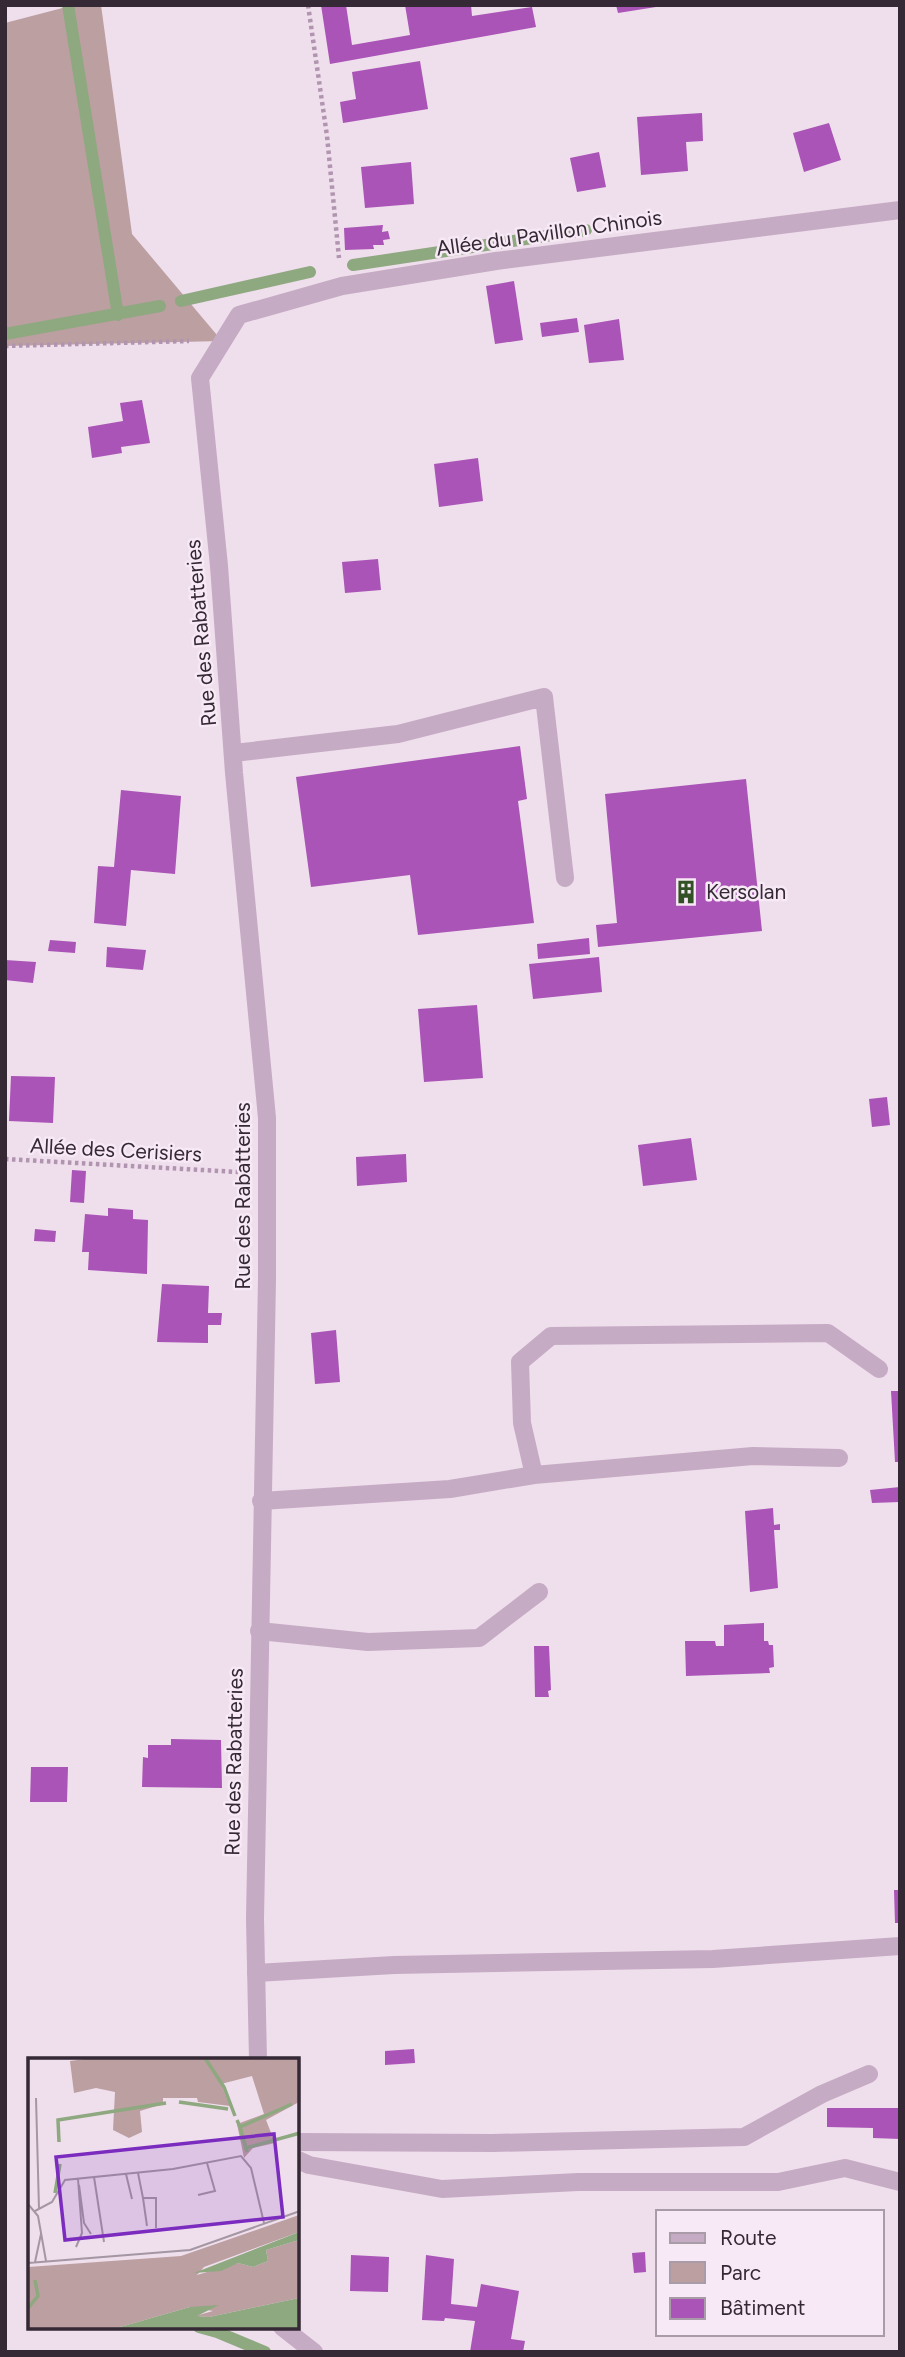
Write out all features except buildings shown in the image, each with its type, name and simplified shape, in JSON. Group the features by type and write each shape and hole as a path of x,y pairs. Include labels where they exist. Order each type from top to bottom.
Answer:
{"street":[{"name":"Allée du Pavillon Chinois","path":"222,341 239,314 342,286 496,261 900,209"},
{"name":"Rue des Rabatteries","path":"222,341 200,378 267,1118 255,1919 258,2058"},
{"path":"234,753 398,734 544,697 565,878"},
{"path":"534,1475 522,1423 520,1362 551,1336 828,1333 879,1369"},
{"path":"261,1501 450,1489 534,1475 752,1456 839,1458"},
{"path":"259,1631 368,1642 479,1639 539,1592"},
{"path":"256,1973 394,1965 713,1959 900,1946"},
{"path":"299,2143 493,2143 744,2137 822,2094 869,2074"},
{"path":"299,2160 309,2165 442,2189 578,2182 778,2182 845,2168 900,2182"},
{"path":"285,2329 314,2352"}],"path":[{"path":"308,5 327,136 342,286"},
{"path":"5,346 222,341"},
{"name":"Allée des Cerisiers","path":"5,1159 267,1174"}],"green space":[{"path":"74,5 101,5 132,234 222,341 5,346 5,23"}],"waterway":[{"path":"68,5 118,315"},
{"path":"353,265 586,230"},
{"path":"181,301 310,272"},
{"path":"5,334 160,306"},
{"path":"206,2329 265,2352"}],"place":[{"name":"Kersolan","path":"686,892"}]}
